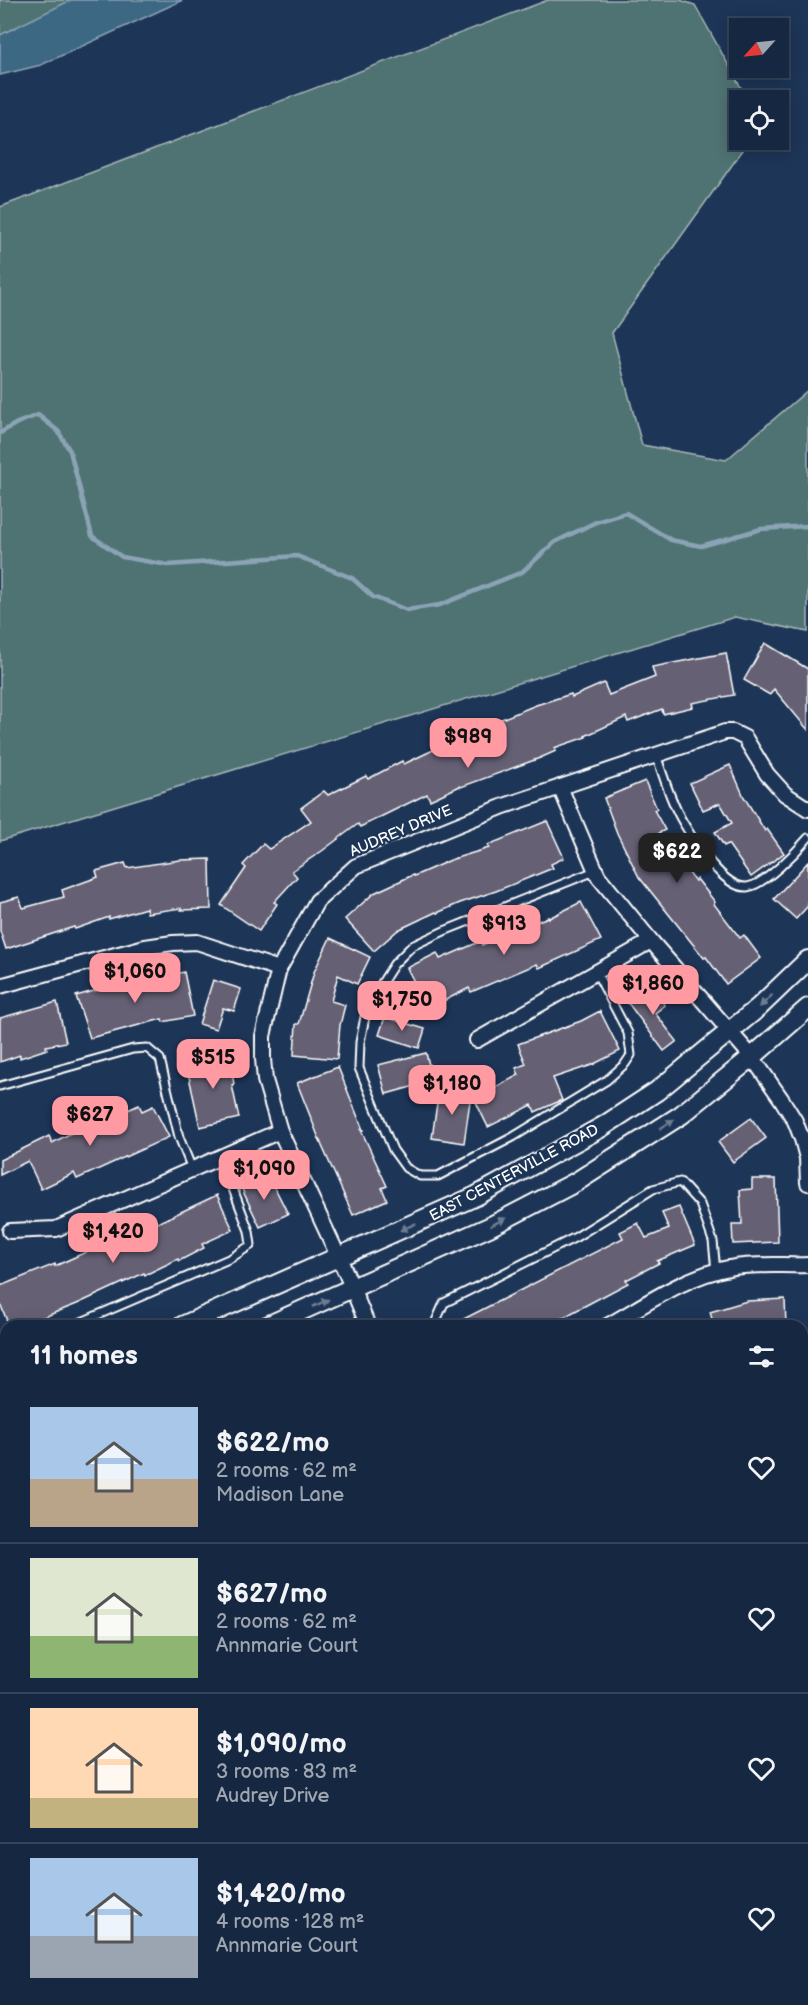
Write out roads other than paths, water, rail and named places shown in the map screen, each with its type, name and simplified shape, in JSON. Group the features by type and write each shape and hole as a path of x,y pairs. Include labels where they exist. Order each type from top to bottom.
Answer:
{"main road":[{"name":"EAST CENTERVILLE ROAD","path":"196,1320 476,1196 602,1127 657,1091 759,1007 808,960"},
{"path":"281,1320 489,1227 576,1182 681,1115 808,1008"}],"street":[{"name":"AUDREY DRIVE","path":"366,1320 280,1131 270,1098 263,1059 263,1036 279,969 317,901 356,866 504,806 725,732 733,732 745,738 767,774 785,794 808,809"},
{"path":"560,787 596,871 651,941 752,1057 795,1121 807,1158 808,1184"},
{"path":"477,1040 651,941"},
{"path":"0,986 145,947 172,943 197,942 279,969"},
{"path":"10,1231 56,1229 280,1131"},
{"path":"618,1320 678,1286 716,1271 729,1268 808,1265"}],"lane":[{"path":"656,755 683,823 712,865 734,884 748,887 764,879 795,854 808,838"},
{"path":"596,871 444,931 412,946 394,964 365,1017 360,1042 359,1068 393,1150 406,1168 420,1176 438,1176 513,1137 607,1080 625,1064 631,1054 628,1033 596,972"},
{"path":"0,1086 133,1049 147,1048 160,1059 179,1137 192,1170"},
{"path":"86,1320 231,1258 251,1245 249,1231 220,1157"},
{"path":"436,1320 444,1303 576,1237 654,1189 680,1182 700,1203 713,1240 716,1271"}],"water":[{"path":"71,0 183,0 41,65 0,75 0,35"}],"waterway":[{"path":"0,433 38,415 58,431 70,451 92,536 122,557 168,565 297,556 352,578 373,597 407,610 440,605 522,572 555,542 596,522 626,513 671,540 701,546 761,529 808,526"}]}
